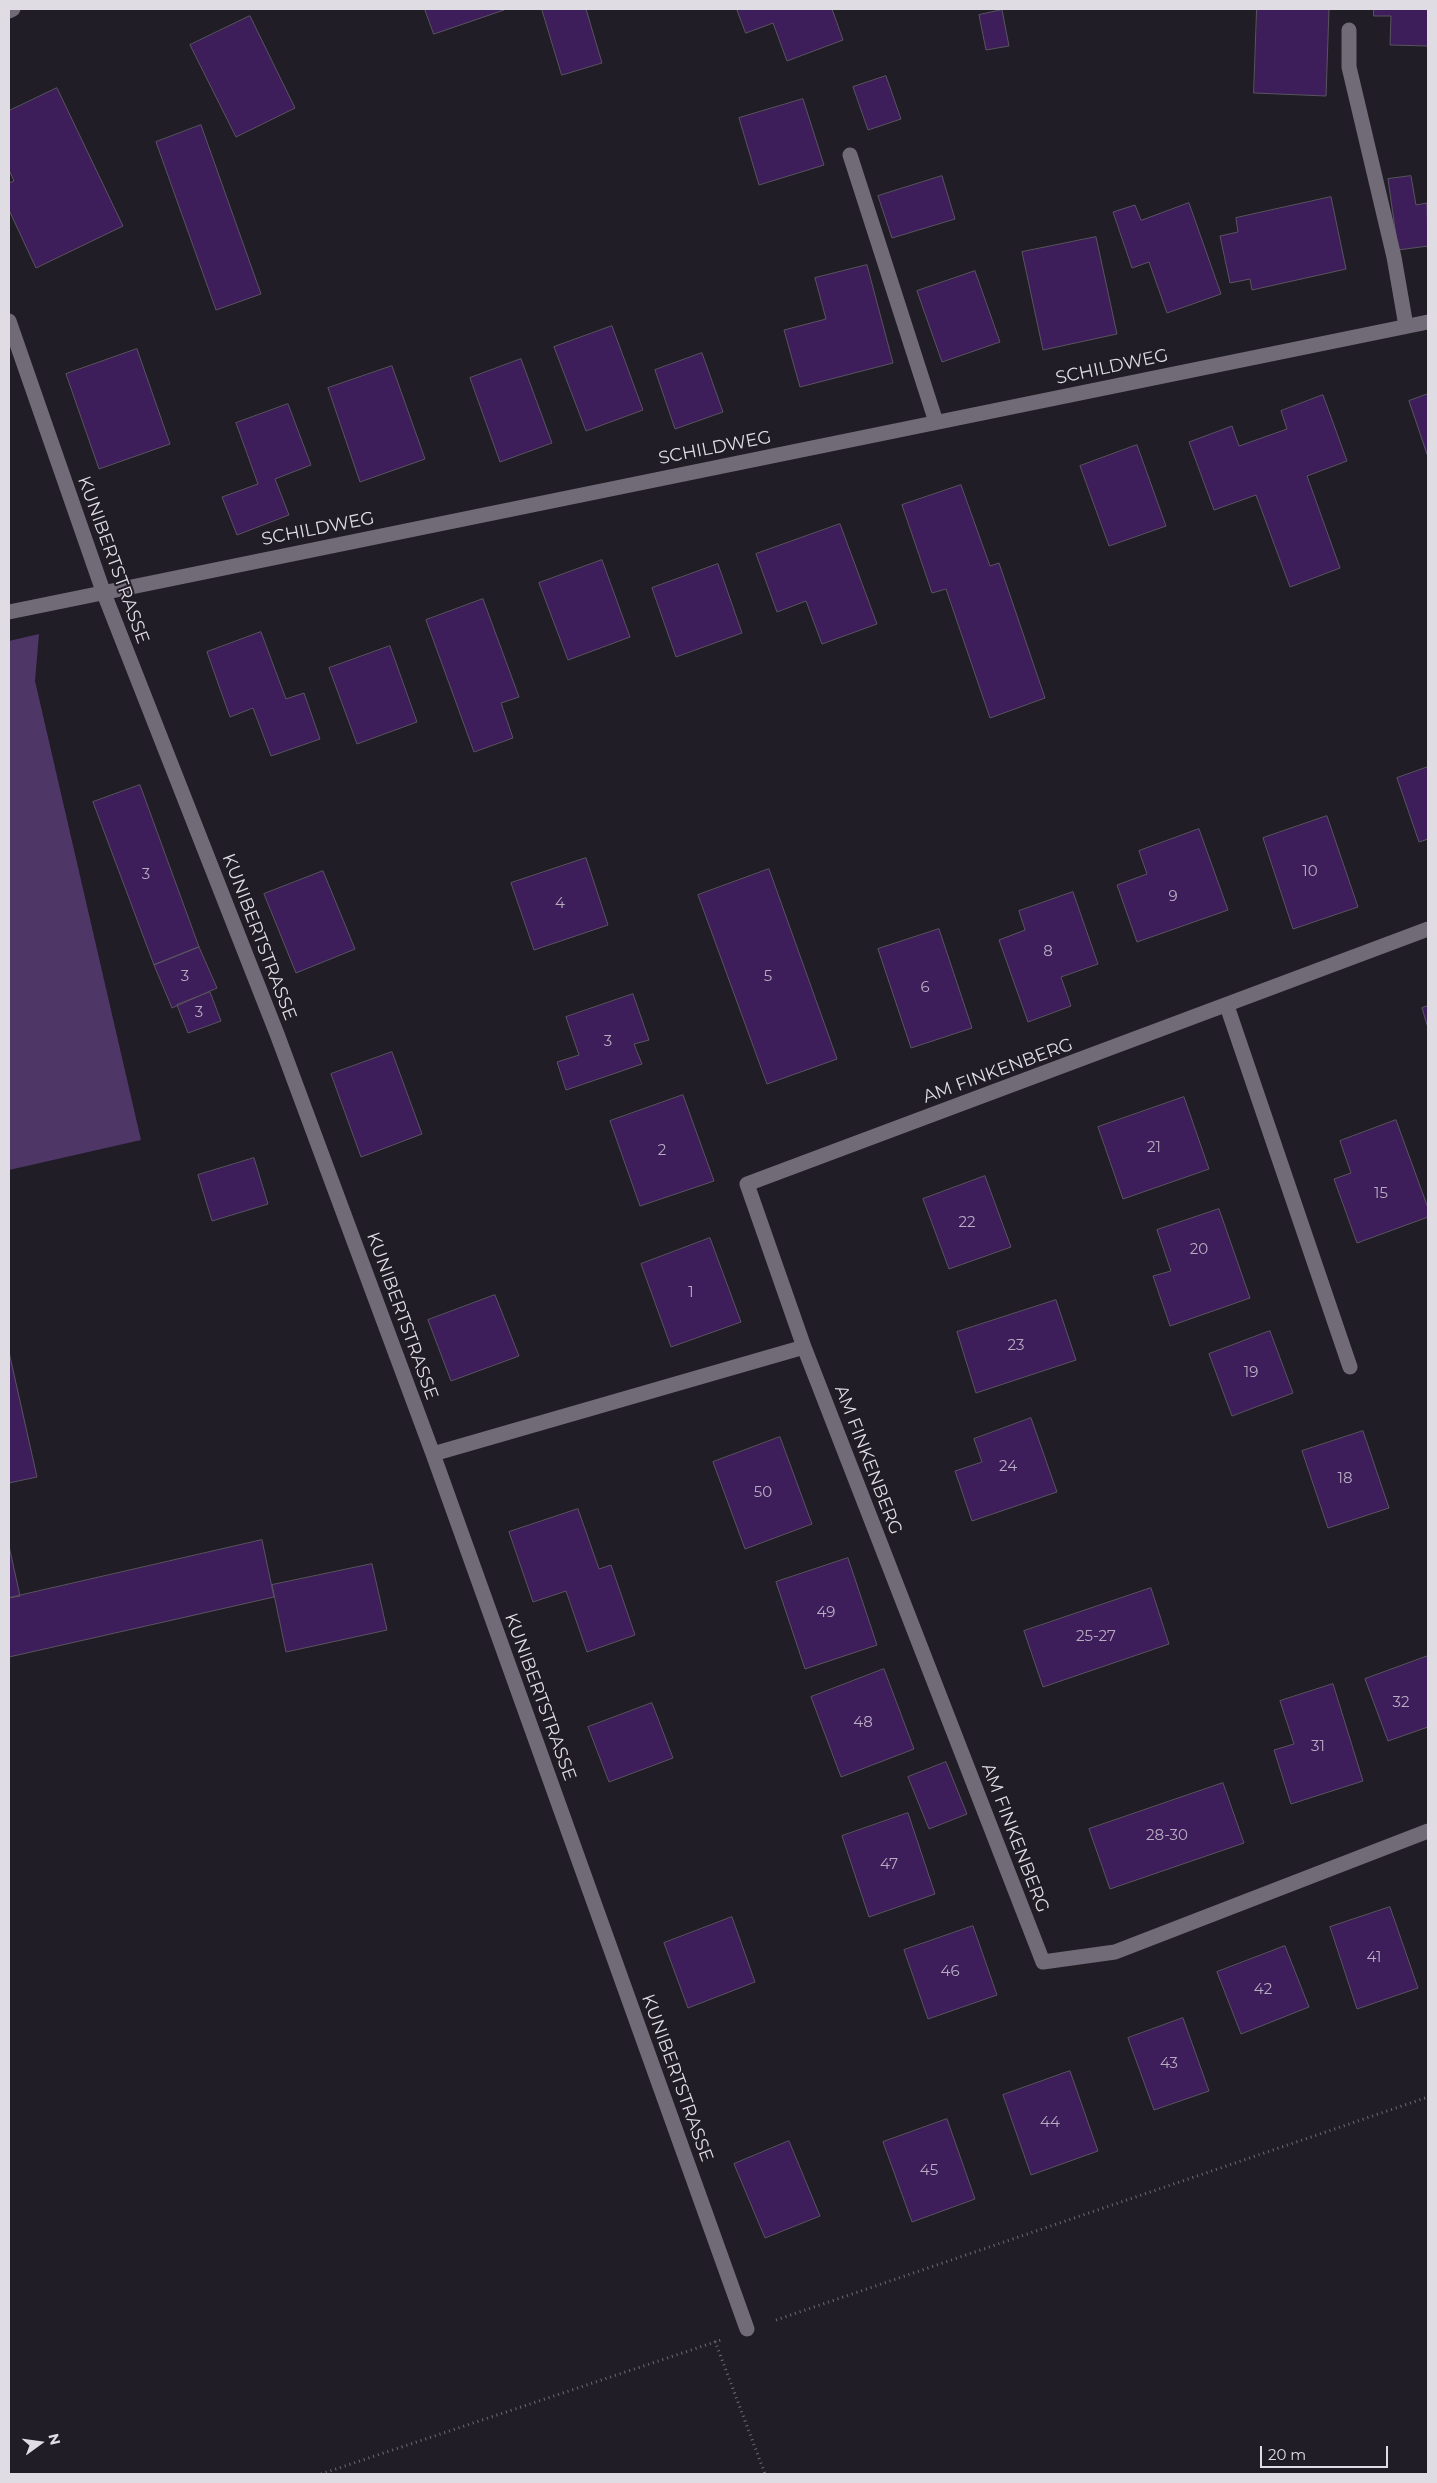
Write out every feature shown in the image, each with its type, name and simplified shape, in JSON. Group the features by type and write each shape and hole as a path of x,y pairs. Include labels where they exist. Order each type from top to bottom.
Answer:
{"street":[{"path":"9,11 13,9"},
{"path":"1350,30 1349,67 1394,257 1406,326"},
{"path":"850,155 936,422"},
{"name":"KUNIBERTSTRASSE","path":"9,321 103,591 277,1034 433,1454 748,2330"},
{"name":"SCHILDWEG","path":"9,612 103,591 1428,322"},
{"name":"AM FINKENBERG","path":"1428,929 1227,1006 747,1184 804,1347 1043,1962 1115,1952 1428,1831"},
{"path":"1227,1006 1350,1367"},
{"path":"433,1454 804,1347"}],"path":[{"path":"321,2474 716,2342 1428,2097"},
{"path":"716,2342 765,2474"}],"shaded area":[{"path":"39,634 35,681 141,1140 9,1170 9,641"}],"building":[{"path":"425,9 503,9 504,10 434,34"},
{"path":"542,9 586,9 602,63 562,75"},
{"path":"737,9 832,9 843,40 787,61 773,23 746,33"},
{"path":"1257,9 1329,9 1326,96 1254,93"},
{"path":"1374,9 1428,9 1428,46 1390,45 1391,16 1374,16"},
{"path":"1002,10 1009,46 986,50 979,15"},
{"path":"250,16 295,108 236,137 190,45"},
{"path":"886,76 901,119 868,130 853,87"},
{"path":"57,88 123,226 36,268 9,210 9,183 14,181 9,170 9,111"},
{"path":"803,99 824,165 759,185 739,118"},
{"path":"201,125 261,294 216,310 156,142"},
{"path":"942,176 955,219 892,238 878,196"},
{"path":"1411,176 1416,205 1427,203 1428,246 1398,250 1388,179"},
{"path":"1331,197 1346,269 1252,290 1250,279 1230,283 1220,236 1238,232 1236,218"},
{"path":"1189,203 1221,294 1167,313 1149,262 1132,268 1113,212 1135,205 1141,220"},
{"path":"1096,237 1117,334 1043,350 1022,252"},
{"path":"867,265 893,363 800,387 784,330 826,319 815,278"},
{"path":"975,271 1000,342 942,362 917,291"},
{"path":"612,326 643,410 586,431 554,347"},
{"path":"137,349 170,444 99,469 66,374"},
{"path":"702,353 723,412 675,429 655,370"},
{"path":"521,359 552,443 500,462 470,378"},
{"path":"392,366 425,459 360,482 328,388"},
{"path":"1428,394 1428,457 1409,401"},
{"path":"1323,395 1347,461 1307,476 1340,568 1290,587 1256,495 1214,510 1189,442 1232,426 1239,446 1287,429 1281,411"},
{"path":"288,404 311,465 275,479 289,515 237,535 222,497 258,484 236,423"},
{"path":"1137,445 1166,526 1109,546 1080,466"},
{"path":"961,485 990,566 999,563 1045,698 990,718 946,589 932,593 902,505"},
{"path":"840,524 877,624 822,644 806,601 777,612 756,554"},
{"path":"602,560 630,637 568,660 539,583"},
{"path":"718,564 742,633 676,657 652,588"},
{"path":"483,599 519,697 501,703 513,738 474,752 426,620"},
{"path":"261,632 286,699 304,693 320,739 271,756 253,708 230,717 207,652"},
{"path":"390,646 417,722 357,744 329,668"},
{"path":"1428,767 1428,839 1419,842 1397,778"},
{"path":"140,785 199,947 154,965 93,802"},
{"path":"1327,816 1358,907 1293,929 1263,838"},
{"path":"1199,829 1228,910 1137,942 1117,885 1147,874 1139,851"},
{"path":"586,858 608,925 534,950 511,883"},
{"path":"769,869 837,1059 767,1084 698,895"},
{"path":"323,871 355,949 296,973 264,894"},
{"path":"1073,892 1098,964 1061,977 1071,1006 1028,1022 999,940 1025,930 1019,911"},
{"path":"939,929 972,1028 911,1048 878,949"},
{"path":"199,947 217,988 172,1008 154,965"},
{"path":"210,992 221,1021 188,1033 177,1005"},
{"path":"633,994 649,1040 634,1044 642,1064 566,1090 557,1062 579,1055 566,1017"},
{"path":"1428,1006 1428,1028 1422,1008"},
{"path":"392,1052 422,1134 361,1157 331,1074"},
{"path":"683,1095 714,1181 640,1206 610,1121"},
{"path":"1184,1097 1209,1169 1123,1199 1098,1127"},
{"path":"1396,1120 1428,1208 1428,1217 1357,1243 1334,1179 1351,1173 1340,1141"},
{"path":"254,1158 268,1204 212,1221 198,1175"},
{"path":"985,1176 1011,1247 949,1269 923,1199"},
{"path":"1219,1209 1250,1298 1170,1326 1153,1276 1171,1271 1157,1230"},
{"path":"710,1238 741,1322 671,1347 641,1264"},
{"path":"495,1295 519,1356 451,1381 428,1320"},
{"path":"1056,1300 1076,1360 976,1393 957,1332"},
{"path":"1270,1331 1293,1393 1232,1416 1209,1354"},
{"path":"9,1352 37,1477 9,1483"},
{"path":"1031,1418 1057,1492 972,1521 955,1471 982,1462 974,1439"},
{"path":"1363,1431 1389,1508 1328,1528 1302,1451"},
{"path":"780,1437 812,1524 745,1549 713,1462"},
{"path":"578,1509 599,1569 611,1565 635,1635 587,1652 566,1591 533,1602 509,1532"},
{"path":"262,1540 274,1597 9,1657 9,1598"},
{"path":"9,1546 20,1596 9,1598"},
{"path":"848,1558 877,1645 805,1669 776,1582"},
{"path":"372,1564 387,1630 286,1652 272,1585"},
{"path":"1151,1588 1169,1644 1043,1687 1024,1631"},
{"path":"1428,1656 1428,1727 1388,1741 1365,1679"},
{"path":"884,1669 914,1749 841,1777 811,1697"},
{"path":"1333,1684 1363,1781 1291,1804 1274,1750 1294,1744 1280,1701"},
{"path":"652,1703 673,1758 609,1782 588,1727"},
{"path":"946,1762 967,1814 929,1829 908,1777"},
{"path":"1223,1783 1244,1843 1110,1889 1089,1829"},
{"path":"908,1813 935,1894 869,1917 842,1836"},
{"path":"1390,1907 1418,1988 1357,2009 1330,1927"},
{"path":"732,1917 755,1982 688,2008 664,1943"},
{"path":"973,1926 997,1995 928,2019 904,1950"},
{"path":"1285,1946 1309,2007 1241,2034 1217,1972"},
{"path":"1183,2018 1209,2091 1154,2110 1128,2038"},
{"path":"1070,2071 1098,2151 1031,2175 1003,2095"},
{"path":"947,2119 975,2199 912,2222 883,2142"},
{"path":"789,2141 820,2216 765,2238 734,2164"}]}
